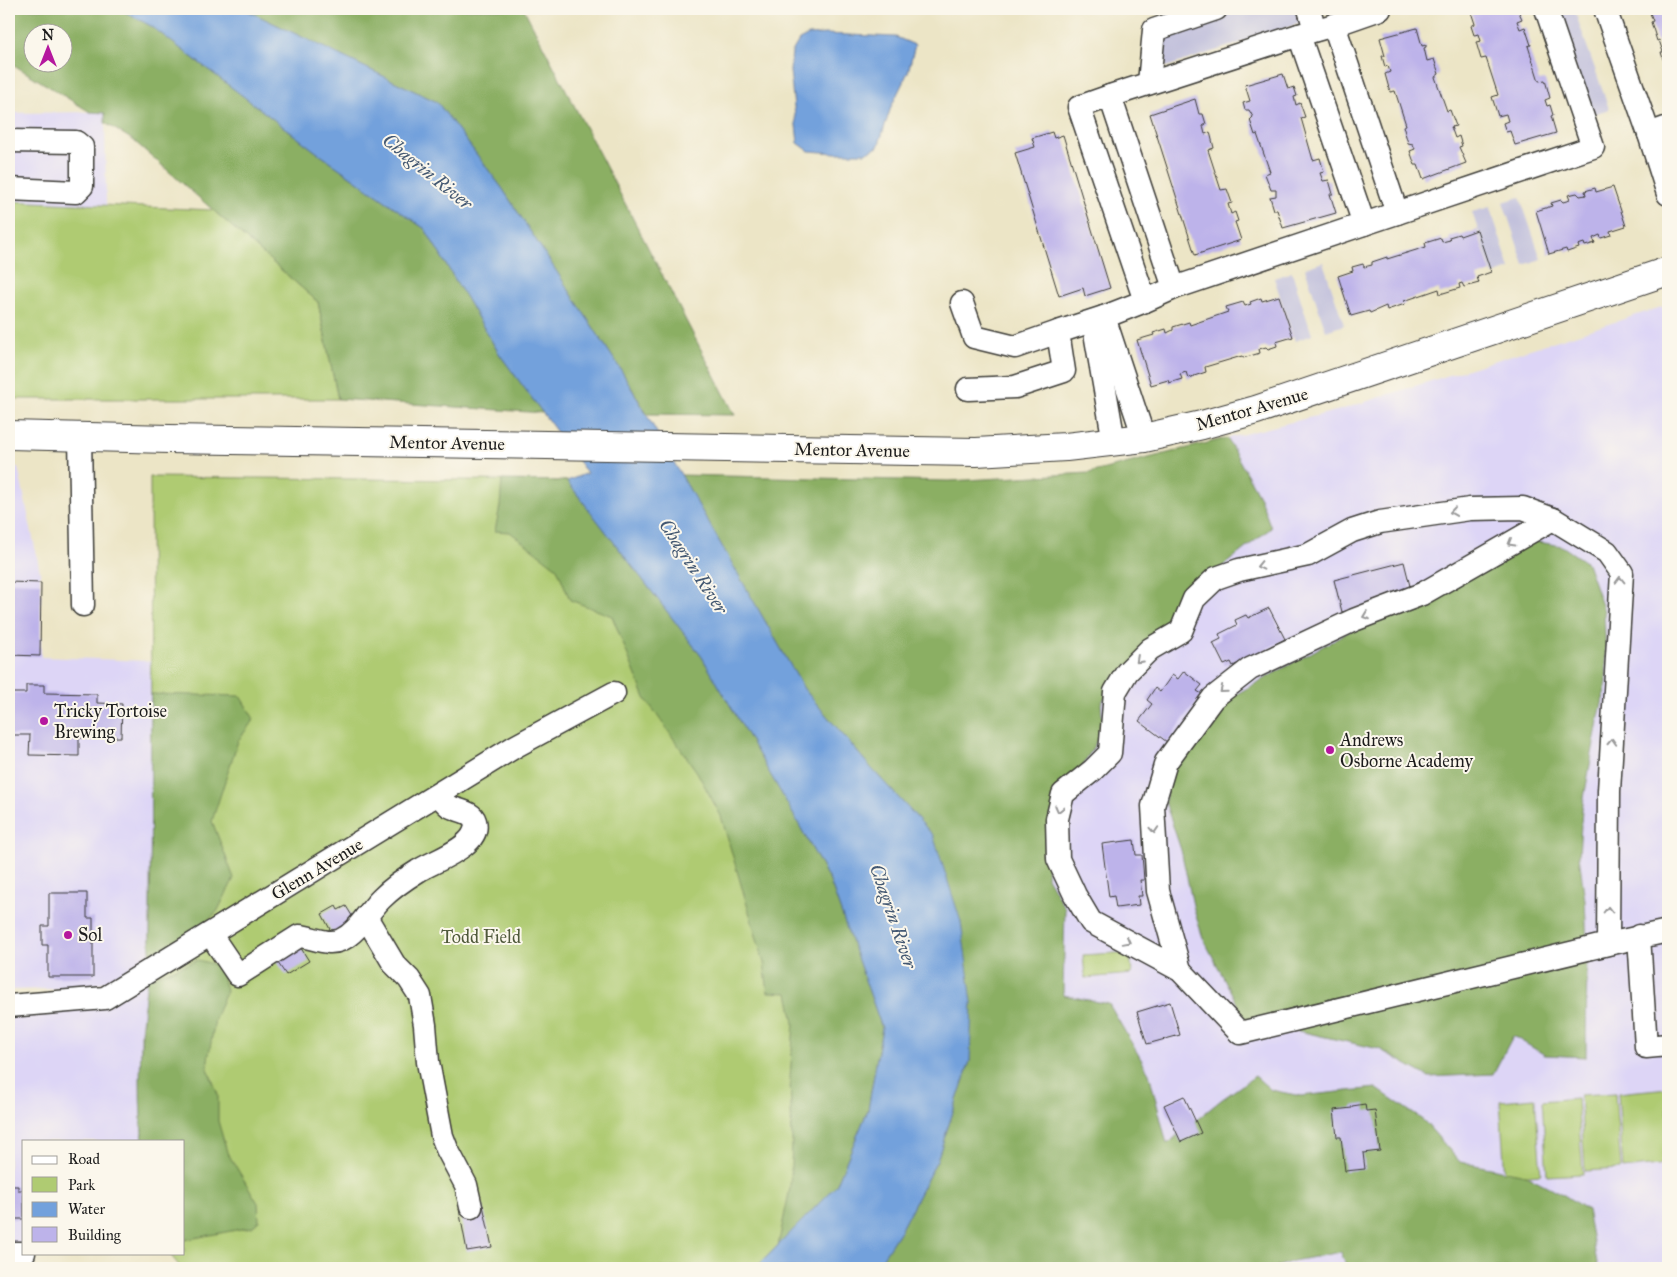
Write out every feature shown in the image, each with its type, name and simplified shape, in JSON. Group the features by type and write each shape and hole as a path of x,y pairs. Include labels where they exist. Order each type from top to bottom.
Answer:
{"main road":[{"name":"Mentor Avenue","path":"9,435 797,450 976,452 1066,447 1144,438 1256,410 1668,270"}],"street":[{"path":"1148,84 1154,30 1216,9"},
{"path":"1308,9 1397,213"},
{"path":"1145,301 1079,107 1380,9"},
{"path":"962,303 974,337 1016,347 1099,319 1174,288 1593,147 1546,9"},
{"path":"1605,9 1658,130 1668,194"},
{"path":"1316,30 1364,224"},
{"path":"1110,96 1174,288"},
{"path":"9,140 76,142 82,147 82,186 76,192 9,189"},
{"path":"1099,319 1144,438"},
{"path":"1099,319 1114,442"},
{"path":"968,389 1015,387 1064,371 1058,332"},
{"path":"80,437 83,605"},
{"path":"1608,944 1609,790 1622,573 1607,552 1554,519 1523,508 1470,509 1380,522 1352,531 1308,555 1239,570 1216,578 1194,599 1181,631 1150,649 1126,672 1115,692 1110,753 1093,770 1063,794 1056,819 1058,859 1075,896 1091,922 1180,970 1240,1033 1608,944 1639,936 1668,931"},
{"path":"1180,970 1158,891 1153,806 1166,762 1213,698 1250,668 1354,620 1422,594 1554,519"},
{"name":"Glenn Avenue","path":"9,1006 105,998 516,746 614,693"},
{"path":"217,944 238,975 299,936 328,942 338,941 349,935 382,898 402,882 467,844 475,830 475,821 469,814 449,806 438,795"},
{"path":"366,917 394,964 409,979 420,996 428,1062 442,1136 466,1185 471,1207"},
{"path":"1639,936 1646,1047 1668,1046"},
{"path":"9,1253 22,1253"}],"shaded area":[{"path":"1236,9 1299,9 1304,22 1166,67 1156,35"},
{"path":"1554,9 1574,9 1609,109 1591,115"},
{"path":"105,112 106,205 9,201 9,113"},
{"path":"1520,197 1541,259 1524,265 1503,202"},
{"path":"1490,207 1510,269 1493,275 1472,212"},
{"path":"1323,262 1344,325 1326,331 1305,268"},
{"path":"1292,272 1312,335 1295,341 1274,278"},
{"name":"Andrews Osborne Academy","path":"1668,305 1668,1268 1052,1268 949,481 1089,473 1340,410"},
{"path":"9,467 18,467 40,572 41,657 151,661 150,956 118,978 84,988 9,990"},
{"path":"147,979 141,1032 141,1124 143,1140 22,1140 22,1247 9,1247 9,1009"}],"green space":[{"path":"9,9 119,9 151,26 319,154 425,229 500,355 543,413 338,399 318,302 133,140 105,123 105,113 90,112 25,72 72,72 72,22 22,22 22,70 9,62"},
{"path":"244,9 524,9 735,415 647,414 621,370 502,188 437,102"},
{"path":"9,201 213,210 318,302 338,399 9,399"},
{"path":"1227,438 1260,498 1271,528 1218,570 1145,646 1101,703 1103,730 1051,822 1047,877 1065,908 1063,995 1109,1004 1149,1073 1167,1144 1221,1100 1255,1076 1271,1090 1301,1096 1376,1088 1424,1121 1460,1162 1526,1175 1564,1195 1587,1210 1598,1268 1347,1268 1341,1252 1293,1261 1273,1268 1191,1268 1172,1258 1171,1268 876,1268 901,1229 937,1160 970,1061 933,835 871,768 804,689 681,475 949,481 1089,473"},
{"name":"Todd Field","path":"150,477 567,481 787,803 836,1186 756,1268 181,1268 170,1254 185,1254 185,1140 143,1140 141,1124 141,1032 150,956"},
{"path":"502,480 567,481 702,657 830,881 882,1028 868,1110 836,1186 778,1246 790,1188 792,1143 790,1078 794,1023 788,993 768,992 764,963 721,816 697,772 645,698 612,616 570,600 557,568 510,532 495,531 500,506"},
{"path":"1527,540 1562,546 1587,563 1604,611 1607,682 1582,809 1579,856 1585,900 1587,944 1586,1057 1545,1055 1513,1036 1493,1074 1429,1077 1379,1049 1245,1019 1203,938 1194,910 1181,850 1165,802 1169,771 1224,701 1350,631"},
{"path":"151,694 240,696 254,719 238,741 212,821 234,878 217,912 176,950 150,951"},
{"path":"1130,952 1132,974 1085,978 1083,955"},
{"path":"198,960 220,966 226,991 215,1019 207,1066 218,1095 218,1121 227,1152 258,1203 259,1221 252,1227 185,1240 185,1140 143,1140 140,1080 147,979"},
{"path":"1668,1088 1668,1164 1623,1169 1618,1093"},
{"path":"1615,1093 1621,1169 1585,1171 1580,1095"},
{"path":"1535,1098 1541,1174 1505,1177 1500,1101"},
{"path":"1577,1098 1583,1174 1547,1176 1542,1101"}],"water":[{"name":"Chagrin River","path":"119,9 244,9 437,102 502,188 621,370 804,689 871,768 933,835 961,922 972,1002 970,1061 937,1160 901,1229 876,1268 756,1268 836,1186 868,1110 882,1028 830,881 702,657 567,481 587,473 500,355 425,229 319,154 151,26"},
{"path":"809,35 896,37 915,45 908,72 891,107 878,147 865,153 809,151 798,143 790,71 792,52 799,40"}],"building":[{"path":"1470,9 1518,10 1522,19 1517,21 1520,29 1525,27 1531,45 1528,46 1539,81 1545,80 1550,98 1545,100 1547,106 1550,105 1556,133 1515,145 1510,131 1506,132 1503,123 1508,121 1506,114 1498,116 1492,97 1498,95 1486,58 1481,59 1476,42 1481,41 1479,34 1474,35 1471,26 1475,24"},
{"path":"1646,9 1668,9 1668,61 1664,62 1661,52 1663,52 1651,22 1653,21 1649,10 1647,11"},
{"path":"1417,28 1422,46 1426,45 1424,48 1427,61 1434,59 1439,74 1435,77 1447,111 1450,110 1456,126 1451,127 1455,138 1459,136 1462,146 1459,147 1466,163 1423,179 1410,151 1415,149 1413,144 1408,143 1403,126 1406,125 1395,91 1390,92 1385,74 1390,72 1388,66 1385,67 1382,56 1385,56 1380,38"},
{"path":"1283,74 1288,89 1294,87 1297,96 1294,97 1296,105 1300,103 1305,117 1301,118 1313,160 1320,158 1324,172 1320,173 1323,181 1329,180 1333,194 1330,194 1336,213 1283,228 1270,197 1276,196 1276,190 1271,190 1265,174 1270,172 1257,134 1255,135 1250,120 1253,117 1249,110 1245,110 1243,103 1250,101 1245,85"},
{"path":"1195,99 1199,114 1203,114 1206,124 1203,126 1205,134 1210,132 1214,148 1208,150 1221,190 1227,189 1232,203 1228,204 1231,214 1235,212 1238,221 1235,222 1241,240 1195,255 1150,114"},
{"path":"1052,132 1054,138 1063,135 1110,288 1085,296 1083,288 1059,296 1015,153 1035,147 1032,138"},
{"path":"1613,187 1626,226 1610,231 1611,235 1601,238 1600,235 1593,238 1595,243 1585,246 1584,243 1578,245 1579,248 1567,252 1566,249 1549,254 1536,211 1552,206 1551,203 1570,200 1568,195 1577,193 1580,196 1586,195 1585,191 1595,188 1596,192"},
{"path":"1477,230 1491,272 1477,277 1479,283 1464,287 1462,283 1459,284 1460,288 1440,294 1439,289 1404,301 1405,304 1387,310 1386,306 1370,313 1369,311 1351,316 1338,276 1353,271 1352,267 1363,264 1364,267 1372,265 1372,262 1387,257 1387,259 1426,247 1425,243 1441,238 1442,242 1450,240 1449,237 1459,234 1460,236"},
{"path":"1279,296 1293,337 1276,342 1277,346 1259,349 1260,353 1243,358 1242,356 1205,367 1206,372 1188,378 1186,372 1180,374 1182,379 1169,383 1168,380 1151,385 1137,340 1166,329 1167,333 1173,330 1173,327 1189,322 1190,325 1228,312 1226,307 1243,302 1245,306 1261,298 1262,301"},
{"path":"1404,562 1412,594 1342,612 1334,580"},
{"path":"9,582 41,583 40,656 9,655"},
{"path":"1269,608 1285,639 1233,666 1231,662 1224,665 1213,643 1221,639 1219,634 1237,625 1235,620 1246,615 1248,618"},
{"path":"1184,671 1202,685 1197,691 1202,694 1167,742 1139,721 1152,704 1147,700 1155,688 1160,692 1172,675 1178,679"},
{"path":"26,685 44,685 44,693 97,694 97,703 122,704 121,737 79,738 79,756 29,755 30,735 9,735 9,693 26,693"},
{"path":"1134,840 1136,855 1142,855 1144,880 1140,880 1142,896 1138,896 1139,905 1116,908 1114,896 1109,897 1102,844"},
{"name":"Sol","path":"49,893 87,893 87,918 93,918 93,977 48,977 48,945 42,945 42,926 49,926"},
{"path":"336,906 338,910 346,906 354,919 333,935 322,914"},
{"path":"299,945 309,961 286,975 276,960"},
{"path":"1170,1002 1180,1035 1147,1044 1137,1012"},
{"path":"1184,1096 1201,1133 1181,1142 1164,1105"},
{"path":"1365,1104 1366,1111 1375,1110 1380,1151 1363,1153 1365,1169 1345,1171 1341,1137 1337,1137 1334,1110"},
{"path":"9,1186 18,1186 18,1190 22,1190 22,1219 9,1219"},
{"path":"483,1205 492,1247 467,1251 459,1209"}],"place":[{"name":"Tricky Tortoise Brewing","path":"44,721"},
{"name":"Andrews Osborne Academy","path":"1330,750"},
{"name":"Sol","path":"68,935"}]}
